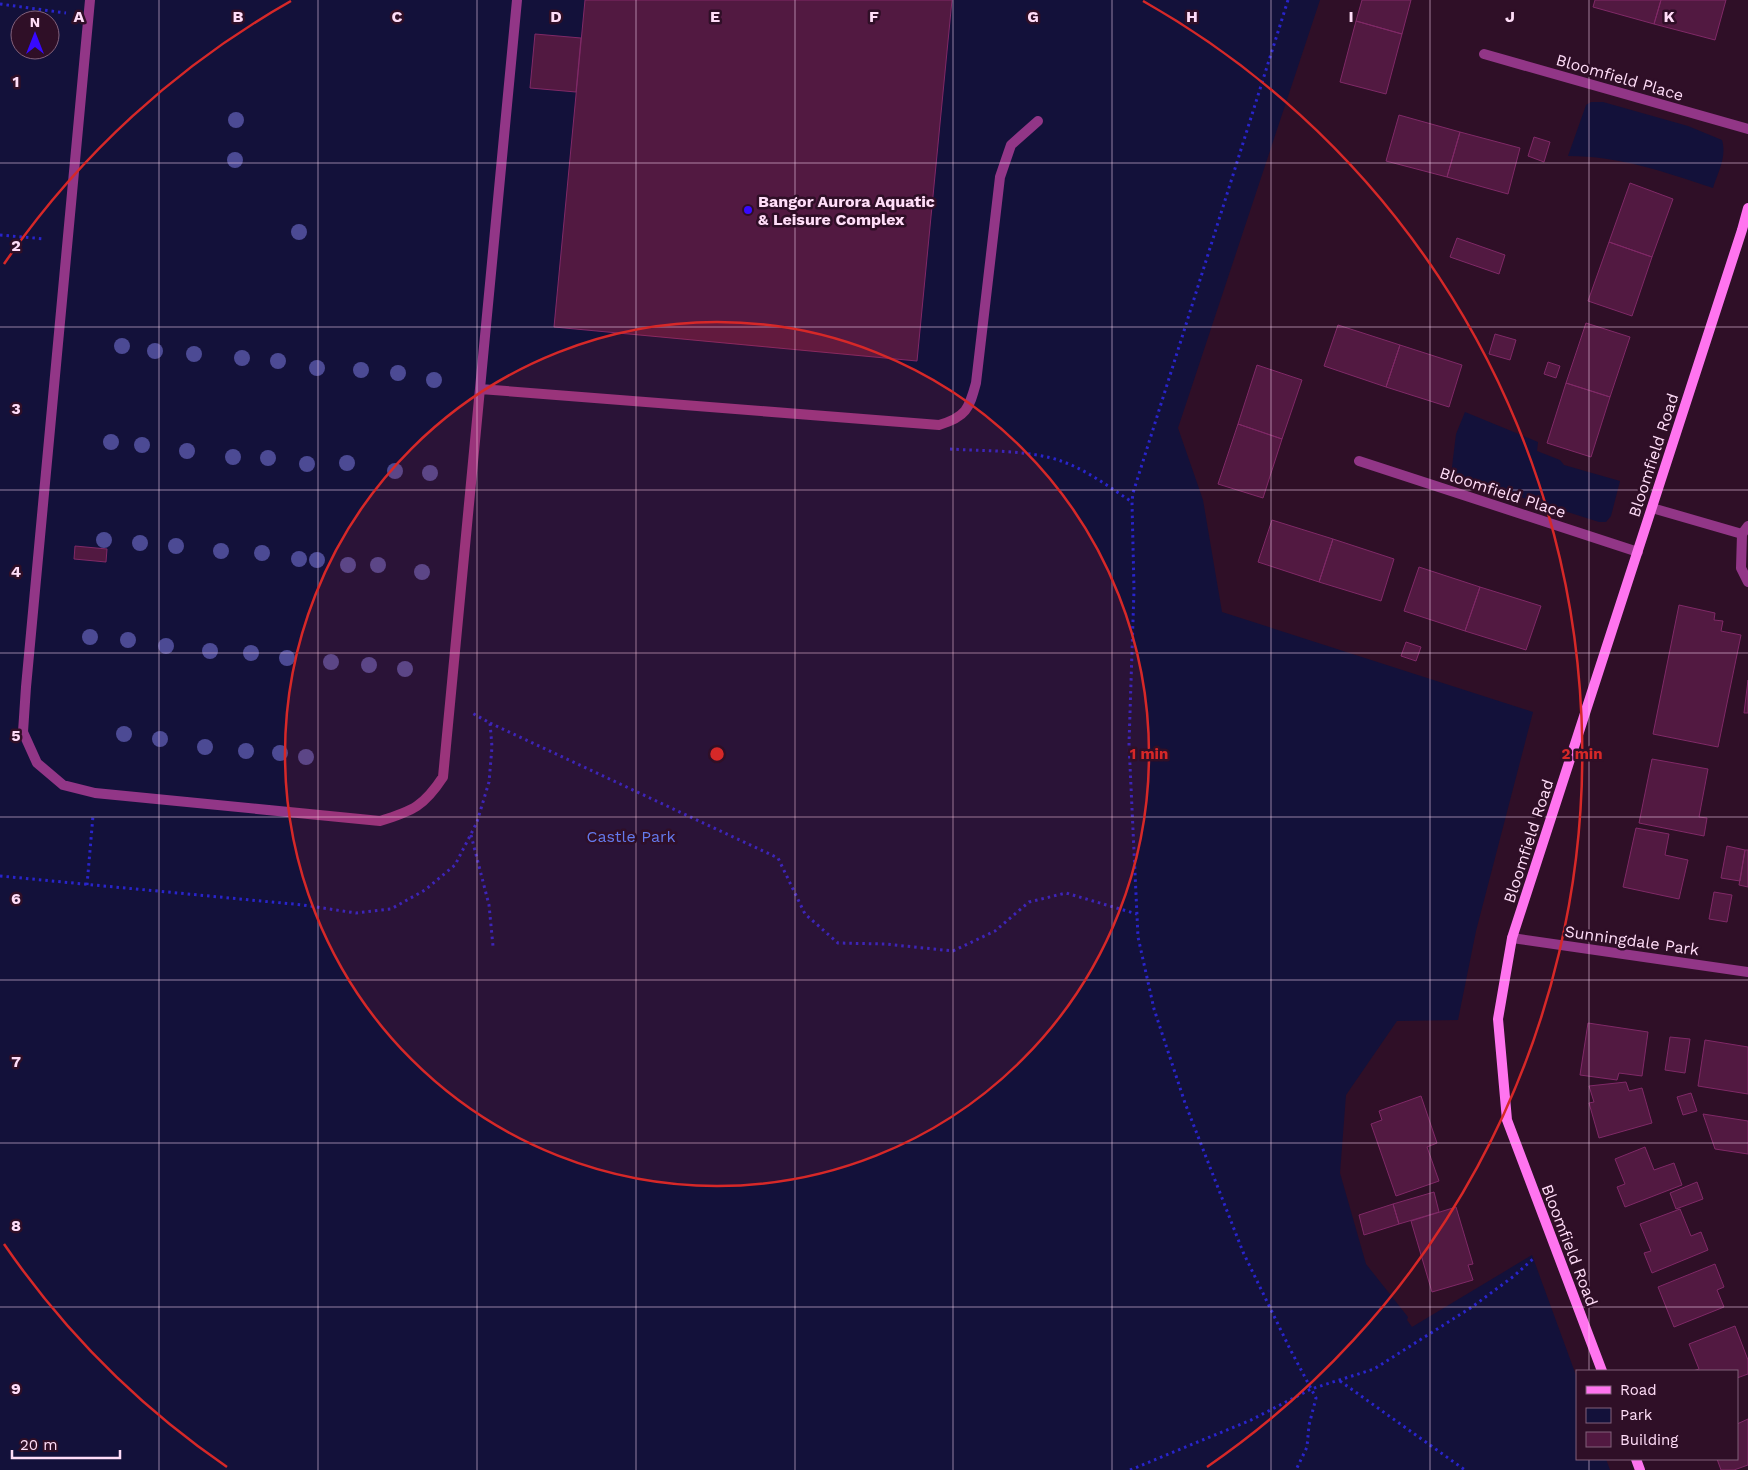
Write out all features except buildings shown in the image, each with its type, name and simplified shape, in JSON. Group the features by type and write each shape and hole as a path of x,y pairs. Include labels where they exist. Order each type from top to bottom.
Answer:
{"street":[{"path":"90,0 23,732 37,763 62,785 95,793 380,821 408,812 431,795 443,777 517,0"},
{"name":"Bloomfield Place","path":"1484,54 1748,128"},
{"path":"480,389 939,425 956,420 970,404 976,382 1000,177 1011,146 1038,121"},
{"name":"Bloomfield Road","path":"1602,1370 1507,1120 1498,1019 1512,938 1748,208"},
{"name":"Bloomfield Place","path":"1359,461 1638,552"},
{"path":"1652,508 1745,530 1741,568 1748,582"},
{"name":"Sunningdale Park","path":"1512,938 1748,972"}],"path":[{"path":"1288,0 1136,483 1132,502 1134,590 1129,744 1138,937 1154,1009 1185,1104 1243,1252 1316,1398 1309,1425 1307,1447 1296,1470"},
{"path":"0,4 89,16"},
{"path":"0,235 68,240"},
{"path":"944,448 1040,455 1062,461 1093,476 1132,502"},
{"path":"450,699 490,723 778,858 805,914 838,943 885,944 953,951 995,931 1030,902 1066,894 1137,914"},
{"path":"0,876 356,913 391,908 425,890 455,865 477,822 489,782 492,747 490,723"},
{"path":"87,885 95,793"},
{"path":"471,834 489,906 493,946"},
{"path":"1130,1470 1251,1420 1311,1389 1374,1370 1472,1307 1514,1276 1552,1242"},
{"path":"1339,1380 1466,1470"}],"green space":[{"name":"Castle Park","path":"0,0 1320,0 1178,428 1203,500 1222,612 1533,712 1476,931 1458,1020 1397,1021 1346,1095 1340,1173 1366,1264 1408,1317 1407,1320 1412,1327 1532,1255 1576,1375 1576,1460 1606,1460 1610,1470 0,1470"},
{"path":"1591,102 1603,102 1688,126 1722,140 1723,158 1713,188 1624,162 1568,156 1586,105"},
{"path":"1465,412 1538,442 1537,451 1560,460 1564,465 1620,481 1611,516 1606,522 1599,522 1451,475 1456,434"}],"place":[{"name":"Bangor Aurora Aquatic & Leisure Complex","path":"748,210"}]}
